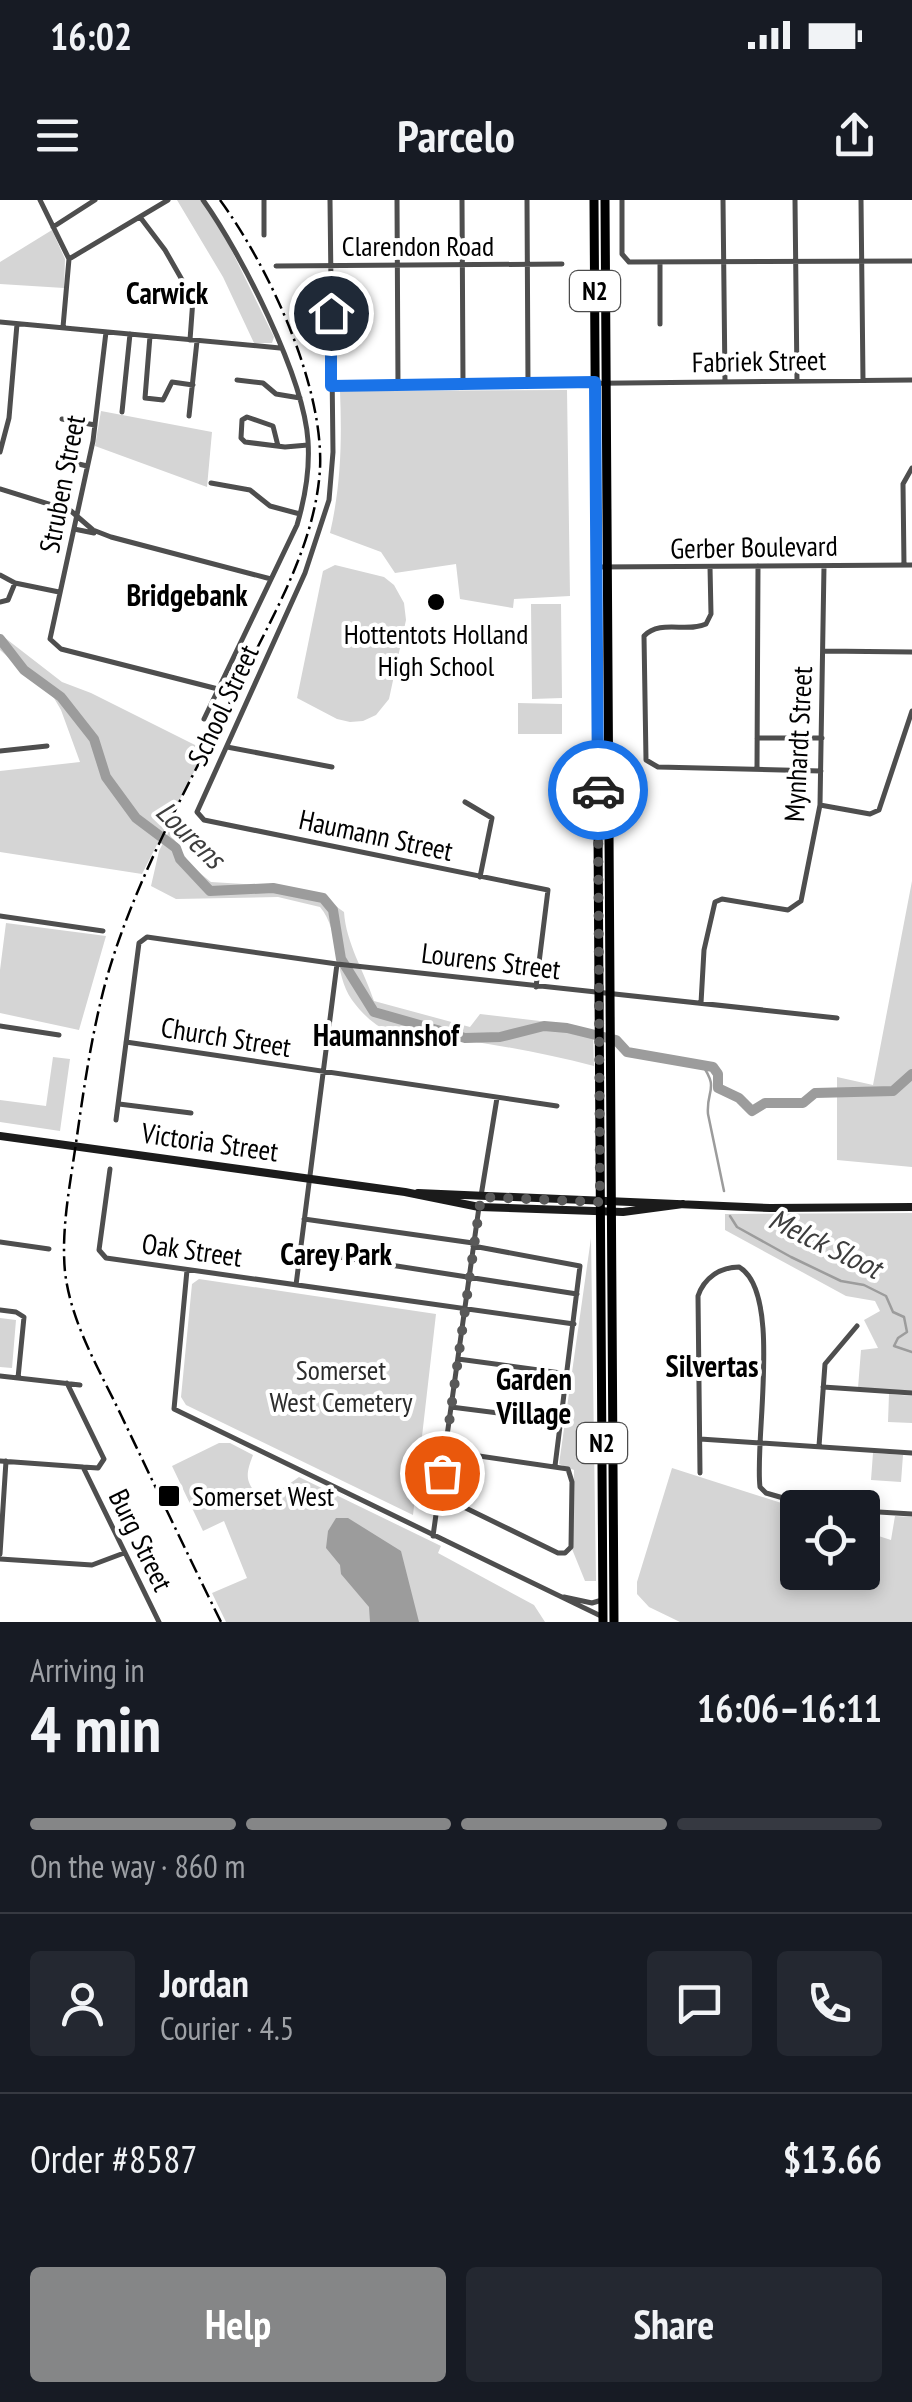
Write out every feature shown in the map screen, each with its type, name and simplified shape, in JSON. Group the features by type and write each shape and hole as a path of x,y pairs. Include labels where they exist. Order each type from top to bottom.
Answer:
{"highway":[{"name":"N2","path":"594,200 608,567 612,1036 606,1207 603,1620"},
{"name":"N2","path":"605,200 596,567 598,1032 606,1207 614,1622"}],"main road":[{"name":"Victoria Street","path":"0,1136 480,1202 606,1207 912,1207"}],"street":[{"path":"40,200 69,259 63,328"},
{"path":"54,227 94,200"},
{"path":"69,259 168,200"},
{"path":"203,200 245,271 280,348 300,398 308,445 300,514 204,719"},
{"path":"264,200 264,235"},
{"name":"School Street","path":"198,815 199,802 298,590 323,524 333,468 330,200"},
{"path":"397,200 398,385"},
{"path":"462,200 464,384"},
{"path":"527,200 528,384"},
{"path":"622,200 622,254 627,261 636,263 912,261"},
{"path":"723,200 725,382"},
{"path":"795,200 797,381"},
{"path":"861,200 862,380"},
{"path":"140,217 193,298 190,416"},
{"path":"660,263 660,324"},
{"name":"Clarendon Road","path":"276,266 562,264"},
{"path":"0,322 280,348"},
{"path":"0,452 9,418 18,324"},
{"name":"Struben Street","path":"106,332 95,425 52,643 61,649 218,689"},
{"path":"122,412 130,334"},
{"path":"150,336 146,398 162,400 172,382 192,385"},
{"path":"237,380 263,383 276,394 300,398"},
{"name":"Fabriek Street","path":"331,386 912,380"},
{"path":"278,446 273,426 243,419 243,441 278,446 308,445"},
{"path":"62,420 95,425"},
{"path":"62,460 87,466"},
{"path":"904,565 903,490 912,468"},
{"path":"212,483 250,490 270,506 300,514"},
{"path":"0,489 77,515 97,533"},
{"path":"74,529 271,579"},
{"name":"Gerber Boulevard","path":"596,567 912,565"},
{"path":"756,770 758,566"},
{"name":"Mynhardt Street","path":"701,1004 704,950 711,910 717,900 788,910 798,906 820,805 824,566"},
{"path":"710,567 707,624 699,628 656,627 644,636 645,757 656,767 821,771"},
{"path":"0,575 60,592"},
{"path":"0,602 8,600 16,582"},
{"path":"823,650 912,652"},
{"path":"820,805 870,814 879,810 912,711"},
{"path":"757,738 822,738"},
{"path":"0,751 47,746"},
{"path":"226,747 332,767"},
{"path":"465,802 492,818 480,877"},
{"name":"Haumann Street","path":"198,815 204,820 548,890 536,986"},
{"path":"0,916 104,930"},
{"name":"Lourens Street","path":"126,1042 142,940 147,937 363,967 837,1018"},
{"path":"296,1286 339,964"},
{"path":"0,1026 58,1035"},
{"path":"116,1120 126,1042"},
{"name":"Church Street","path":"126,1042 557,1106"},
{"path":"433,1536 473,1244 498,1098"},
{"path":"118,1104 190,1113"},
{"name":"Oak Street","path":"110,1168 102,1256 574,1324"},
{"path":"304,1219 577,1263 578,1294 556,1466"},
{"path":"0,1242 49,1249"},
{"path":"300,1251 578,1294"},
{"path":"700,1473 698,1296 716,1272 737,1267 750,1275 761,1298 759,1481 762,1490 780,1496"},
{"path":"188,1270 174,1408 603,1620"},
{"path":"0,1310 24,1317 18,1378"},
{"path":"819,1447 827,1360 856,1326"},
{"path":"458,1359 568,1374"},
{"path":"0,1376 80,1385"},
{"name":"Burg Street","path":"67,1384 104,1459 98,1468 84,1467 159,1622"},
{"path":"823,1387 912,1392"},
{"path":"451,1407 562,1421"},
{"path":"700,1439 912,1453"},
{"path":"439,1495 558,1552 565,1553 571,1547 572,1475 568,1469 445,1451"},
{"path":"84,1467 3,1461 0,1556 92,1565 124,1553"},
{"path":"880,1512 912,1514"},
{"path":"552,1594 588,1603 604,1598"}],"green space":[{"path":"177,200 200,200 205,205 274,337 272,343 254,343 223,277"},
{"path":"52,230 65,259 64,288 0,284 0,262"},
{"path":"567,390 570,596 514,599 513,608 460,599 456,564 395,573 381,552 330,533 340,463 340,391"},
{"path":"101,411 212,432 207,487 95,446"},
{"path":"335,565 384,577 394,585 404,603 406,620 389,699 376,715 363,721 337,719 297,698 323,571"},
{"path":"531,604 561,604 562,698 532,699"},
{"path":"0,634 62,682 205,750 142,874 0,852 0,771 80,762 54,698 0,650"},
{"path":"518,703 562,704 562,734 518,734"},
{"path":"169,831 191,866 211,882 279,886 320,895 344,912 352,946 374,1001 470,1027 480,1014 574,1025 593,1031 594,1066 509,1047 380,1027 361,1011 346,989 331,928 320,907 278,897 176,899 151,886 159,851"},
{"path":"912,881 912,1167 837,1160 837,1077 873,1085"},
{"path":"6,923 106,936 79,1030 0,1013"},
{"path":"53,1057 70,1059 60,1131 0,1122 0,1100 46,1106"},
{"path":"912,1213 912,1392 858,1388 861,1350 878,1348 864,1320 880,1311 875,1301 846,1296 725,1230 725,1214"},
{"path":"591,1238 596,1581 585,1581 572,1549 574,1470 559,1464"},
{"name":"Somerset West Cemetery","path":"199,1279 436,1314 413,1515 186,1405 181,1397 192,1284"},
{"path":"0,1318 16,1320 12,1368 0,1367"},
{"path":"889,1394 912,1396 912,1423 888,1422"},
{"path":"219,1443 230,1443 253,1455 248,1478 261,1499 299,1477 441,1546 438,1553 534,1605 545,1622 226,1622 212,1593 247,1578 224,1521 203,1531 172,1466"},
{"path":"873,1453 903,1455 901,1482 871,1480"},
{"path":"672,1468 780,1503 780,1590 880,1590 880,1536 891,1540 895,1516 912,1517 912,1622 680,1622 649,1607 637,1594 637,1582"}],"shaded area":[{"path":"336,1518 348,1518 401,1551 419,1622 370,1622 369,1607 341,1574 340,1565 326,1548 328,1531"}],"waterway":[{"name":"Lourens","path":"0,639 24,670 61,697 94,739 106,777 136,818 176,848 180,859 210,891 273,888 323,898 333,910 341,959 374,1012 465,1038 500,1037 544,1026 616,1040 627,1052 713,1067 718,1074 718,1088 739,1098 752,1111 765,1103 803,1103 815,1093 893,1091 912,1074"},
{"name":"Melck Sloot","path":"701,1063 711,1084 708,1114 724,1191"},
{"name":"Melck Sloot","path":"730,1216 737,1227 791,1257 841,1281 864,1285 886,1296 893,1312 904,1317 907,1332 894,1346 912,1352"}],"railway":[{"path":"220,200 257,259 303,365 319,436 316,498 310,527 289,583 165,831 119,940 89,1059 67,1207 64,1256 68,1291 87,1345 221,1622"}],"way so far":[{"path":"442,1473 481,1197 600,1202 598,790"}],"place":[{"name":"Hottentots Holland High School","path":"436,602"},
{"name":"Somerset West","path":"169,1496"}],"district":[{"name":"Carwick","path":"167,294"},
{"name":"Bridgebank","path":"187,596"},
{"name":"Haumannshof","path":"386,1036"},
{"name":"Carey Park","path":"336,1255"},
{"name":"Silvertas","path":"712,1367"},
{"name":"Garden Village","path":"534,1397"}],"route":[{"path":"331,313 331,386 595,382 598,790"}]}
